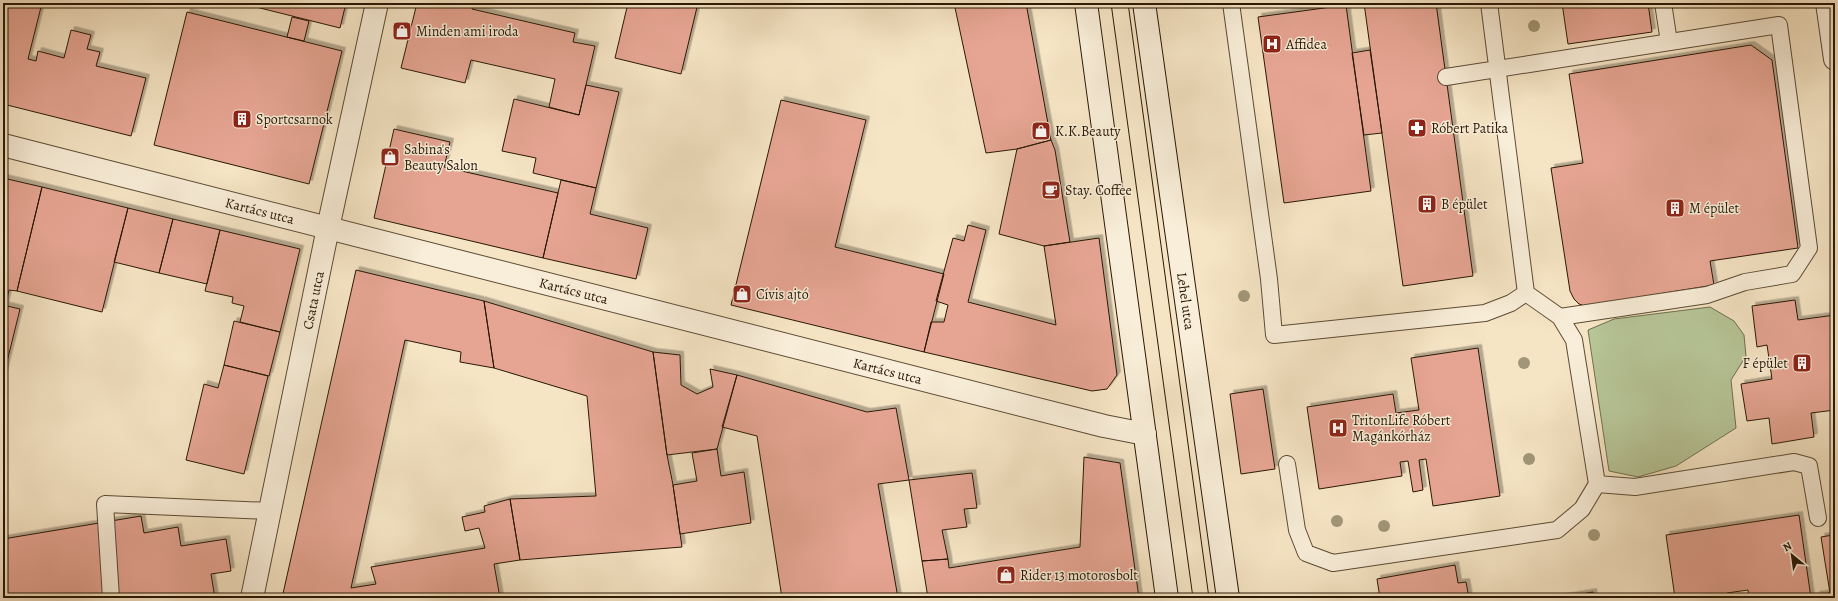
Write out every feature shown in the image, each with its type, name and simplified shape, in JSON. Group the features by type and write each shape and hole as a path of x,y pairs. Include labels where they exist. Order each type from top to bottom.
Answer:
{"street":[{"name":"Csata utca","path":"252,598 328,228 378,3"},
{"path":"1086,3 1167,598"},
{"name":"Lehel utca","path":"1144,3 1228,598"},
{"path":"1827,3 1835,59"},
{"name":"Kartács utca","path":"3,145 1104,426 1145,434"}],"lane":[{"path":"1231,3 1268,271 1274,335 1485,313 1511,303 1526,293"},
{"path":"1287,464 1297,530 1306,553 1333,563 1557,530 1582,509 1597,484 1574,340 1560,317 1526,293 1489,3"},
{"path":"1663,3 1669,42"},
{"path":"1446,77 1779,25 1809,248 1792,274 1745,282 1707,296 1560,317"},
{"path":"1597,484 1635,488 1794,462 1809,466 1818,518"},
{"path":"111,598 105,504 270,511"}],"green space":[{"path":"1710,307 1734,321 1744,335 1746,356 1731,380 1736,428 1676,466 1638,477 1609,471 1588,330 1614,319"}],"building":[{"path":"8,3 42,3 28,59 36,61 38,51 64,58 71,30 91,35 87,49 100,52 96,66 146,78 131,136 3,104 3,24"},
{"path":"240,3 346,3 340,28"},
{"path":"417,3 473,3 472,9 575,33 573,42 595,46 579,115 549,107 555,79 471,60 465,83 401,68"},
{"path":"628,3 698,3 681,74 615,58"},
{"path":"954,3 1026,3 1051,140 1017,149 986,153"},
{"name":"B épület","path":"1364,3 1436,3 1473,276 1403,286"},
{"path":"1562,3 1648,3 1652,32 1568,44"},
{"path":"1346,5 1371,191 1284,203 1258,17"},
{"path":"3,6 7,7 3,24"},
{"name":"Sportcsarnok","path":"187,12 342,51 309,184 154,145"},
{"path":"292,17 309,21 304,41 287,37"},
{"name":"M épület","path":"1751,45 1772,60 1798,248 1710,261 1714,285 1585,306 1579,304 1574,299 1570,291 1551,168 1583,163 1569,74"},
{"path":"1370,50 1382,133 1364,135 1352,53"},
{"path":"586,85 619,92 596,188 533,173 536,158 502,151 514,99 579,115"},
{"path":"781,100 866,120 835,247 944,274 924,352 731,305"},
{"path":"394,129 450,142 444,167 558,193 543,258 374,218"},
{"path":"1051,140 1055,150 1070,242 1044,246 999,234 1017,149"},
{"path":"3,178 42,187 17,291 9,290 5,306 3,305"},
{"path":"561,180 596,188 590,214 648,228 636,279 543,258"},
{"path":"42,187 128,208 102,312 17,291"},
{"path":"128,208 173,219 159,273 114,262"},
{"path":"173,219 220,230 207,284 159,273"},
{"path":"968,225 986,230 968,302 1056,325 1044,246 1099,238 1117,375 1107,389 1092,391 924,352 931,322 944,322 948,305 936,301 953,238 964,241"},
{"path":"220,230 300,249 280,332 240,322 244,306 232,303 233,297 205,291"},
{"path":"356,270 484,301 494,368 460,362 461,352 405,340 351,588 376,584 371,567 485,548 479,528 465,531 462,517 485,512 484,506 510,499 520,560 494,564 500,598 282,598"},
{"name":"F épület","path":"1795,300 1798,320 1835,315 1835,410 1811,413 1814,437 1772,444 1769,418 1747,421 1741,384 1772,379 1767,345 1757,347 1752,306"},
{"path":"484,301 653,352 667,455 682,547 520,560 510,499 596,496 587,396 494,368"},
{"path":"3,305 20,309 3,378"},
{"path":"234,321 280,332 269,376 224,365"},
{"path":"1478,348 1500,496 1433,506 1426,459 1419,460 1423,490 1413,492 1408,461 1400,462 1402,476 1319,489 1307,407 1393,394 1396,413 1419,410 1411,358"},
{"path":"653,352 680,355 681,385 697,394 713,387 710,369 737,375 717,449 667,455"},
{"path":"224,365 268,376 244,474 186,460 204,384 218,388"},
{"path":"737,375 867,412 896,408 909,480 878,484 898,598 782,598 757,436 722,427"},
{"path":"1263,389 1275,469 1241,474 1230,394"},
{"path":"717,449 721,476 744,472 751,523 680,534 673,485 697,481 692,453"},
{"path":"1084,457 1120,463 1139,598 928,598 922,561 948,559 949,568 1080,547"},
{"path":"972,473 977,508 964,509 967,527 942,530 948,559 922,561 909,480"},
{"path":"1799,515 1811,598 1749,598 1748,590 1727,593 1728,598 1675,598 1666,535"},
{"path":"141,516 144,533 178,527 181,546 226,539 231,571 211,574 215,598 3,598 3,539"},
{"path":"1835,535 1835,598 1817,598 1816,595 1830,593 1821,537"},
{"path":"1455,565 1458,583 1466,582 1469,598 1380,598 1377,579"},
{"path":"1593,592 1594,598 1558,598"}],"tram line":[{"path":"1111,3 1193,598"},
{"path":"1128,3 1209,598"}],"place":[{"name":"Minden ami iroda","path":"402,31"},
{"name":"Affidea","path":"1272,44"},
{"name":"Sportcsarnok","path":"242,119"},
{"name":"Róbert Patika","path":"1417,128"},
{"name":"K.K.Beauty","path":"1041,131"},
{"name":"Sabina's Beauty Salon","path":"390,157"},
{"name":"Stay. Coffee","path":"1051,190"},
{"name":"B épület","path":"1427,204"},
{"name":"M épület","path":"1675,208"},
{"name":"Cívis ajtó","path":"742,294"},
{"name":"F épület","path":"1802,363"},
{"name":"TritonLife Róbert Magánkórház","path":"1338,428"},
{"name":"Rider 13 motorosbolt","path":"1006,575"}]}
